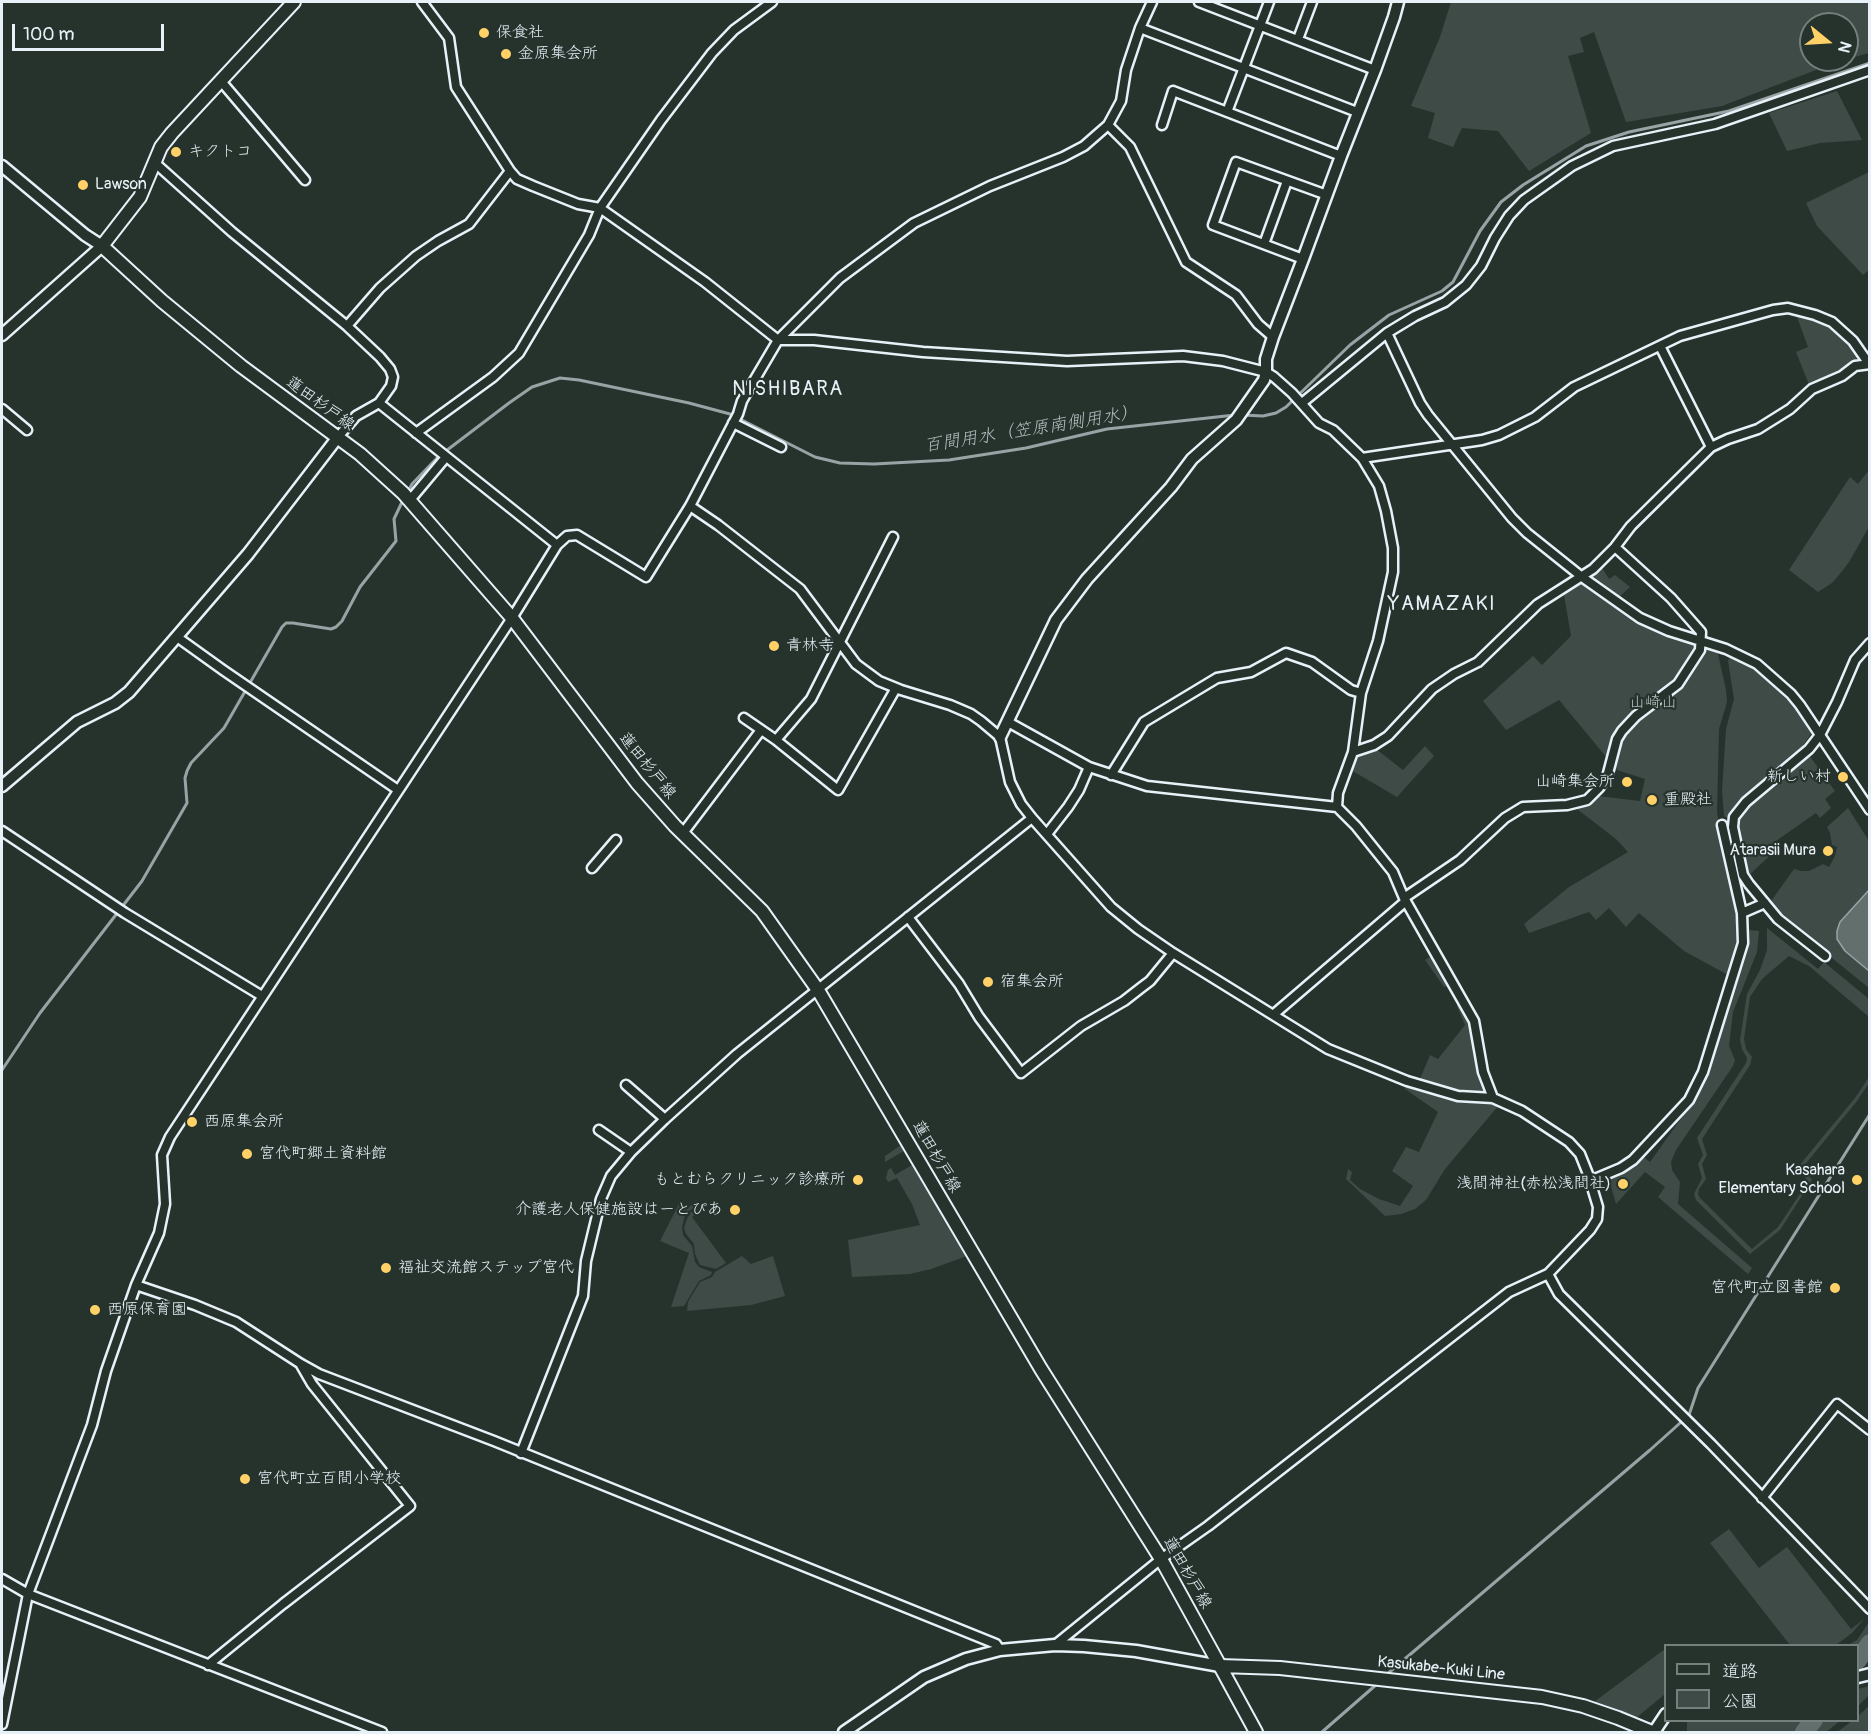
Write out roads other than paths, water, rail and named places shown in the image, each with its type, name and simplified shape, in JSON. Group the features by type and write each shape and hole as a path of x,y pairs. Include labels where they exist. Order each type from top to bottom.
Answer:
{"main road":[{"path":"102,246 140,197 161,147 172,133 294,2"},
{"name":"蓮田杉戸線","path":"102,246 162,301 240,366 338,437 381,472 410,500 512,618 638,783 682,833 762,911 818,990 1041,1369 1161,1559 1256,1732"},
{"name":"Kasukabe-Kuki Line","path":"1220,1666 1280,1668 1542,1697 1600,1712 1653,1732"}],"street":[{"path":"422,2 449,38 456,87 517,179 578,204 600,208 705,282 778,340 814,340 934,352 1066,361 1183,356 1223,362 1266,372 1275,377 1319,423 1333,430 1362,458 1379,486 1393,548 1393,572 1378,641 1361,693 1353,752 1338,793 1337,807"},
{"path":"416,433 493,376 519,353 589,235 600,208 661,120 712,53 734,30 772,2"},
{"path":"2,1725 3,1702 28,1594 92,1425 106,1371 136,1285 161,1226 165,1204 162,1155 170,1137 512,618 557,545 567,536 577,535 646,577 690,506 742,401 778,340 840,278 914,223 990,186 1063,157 1084,146 1108,125 1121,101 1126,70 1140,28 1152,2"},
{"path":"1199,2 1375,70"},
{"path":"1227,112 1269,2"},
{"path":"1298,39 1312,2"},
{"path":"1000,737 1056,620 1087,579 1171,487 1192,459 1236,420 1264,380 1266,359 1273,337 1357,112 1375,70 1398,2"},
{"path":"1140,28 1357,112"},
{"path":"1302,404 1387,333 1445,302 1466,285 1480,266 1509,216 1524,200 1572,166 1613,146 1715,124 1869,70"},
{"path":"220,80 305,180"},
{"path":"1162,125 1173,91 1341,156"},
{"path":"1108,125 1130,147 1186,262 1236,295 1258,324 1273,337"},
{"path":"2,786 77,722 115,703 129,692 249,552 338,437 356,416 379,403 391,386 393,377 390,369 380,357 347,326 232,232 154,162"},
{"path":"1303,259 1213,225 1236,162 1327,195"},
{"path":"2,166 85,235 102,246 2,335"},
{"path":"347,326 380,288 416,256 469,224 510,171"},
{"path":"1264,244 1287,181"},
{"path":"1353,752 1374,745 1388,736 1432,689 1478,662 1538,604 1593,569 1615,547 1631,526 1711,447 1758,429 1790,409 1812,389 1842,376 1855,366 1869,364 1853,341 1832,322 1788,308 1773,310 1680,336 1574,387 1535,417 1499,435 1482,440 1362,458"},
{"path":"1387,333 1420,403 1451,445 1512,518 1540,544 1582,577 1652,624 1734,652 1757,664 1791,694 1869,810"},
{"path":"1660,346 1711,447"},
{"path":"379,403 557,545"},
{"path":"2,408 27,430"},
{"path":"733,423 781,447"},
{"path":"410,500 446,457"},
{"path":"690,506 800,589 856,664 879,681 971,714 1000,737 1010,782 1032,818 1111,907 1138,929 1328,1049 1407,1081 1458,1096 1493,1098 1532,1116 1569,1142 1580,1154 1590,1180 1598,1207 1597,1219 1590,1230 1548,1274 1509,1292 1161,1559 1055,1645"},
{"path":"776,740 810,699 893,537"},
{"path":"1273,1015 1405,900 1460,860 1505,818 1522,807 1567,805 1587,800 1607,777 1617,739 1622,731 1636,716 1678,684 1701,650 1701,632 1671,598 1615,547"},
{"path":"177,637 398,790"},
{"path":"1825,956 1778,919 1743,875 1733,826 1734,818 1746,802 1809,749 1820,735 1855,660 1869,643"},
{"path":"1111,775 1144,722 1216,678 1251,672 1286,653 1312,662 1351,690 1361,693"},
{"path":"744,718 776,740 838,790 896,688"},
{"path":"1008,722 1089,767 1147,786 1337,807 1356,826 1393,872 1405,900 1474,1021 1483,1072 1493,1098"},
{"path":"682,833 760,729"},
{"path":"1047,834 1079,790 1089,767"},
{"path":"521,1453 583,1296 586,1261 601,1199 611,1176 631,1152 665,1119 737,1054 1032,818"},
{"path":"1590,1180 1621,1168 1633,1160 1689,1100 1699,1083 1742,950 1744,934 1742,913 1722,825"},
{"path":"2,831 125,913 262,996"},
{"path":"592,868 616,840"},
{"path":"1742,913 1765,903"},
{"path":"908,917 959,984 979,1017 1021,1073 1081,1026 1124,1001 1150,981 1173,953"},
{"path":"626,1085 665,1119"},
{"path":"599,1131 631,1152"},
{"path":"1548,1274 1559,1294 1869,1609"},
{"path":"136,1285 236,1322 319,1374 996,1644 1000,1650"},
{"path":"208,1665 410,1506 312,1384 301,1364"},
{"path":"1762,1498 1837,1404 1869,1430"},
{"path":"2,1579 28,1594 382,1732"},
{"path":"844,1732 924,1677 966,1659 1000,1650 1055,1645 1084,1646 1137,1651 1220,1666"},
{"path":"1653,1732 1664,1716"}],"waterway":[{"name":"百間用水（笠原南側用水）","path":"1242,415 1263,416 1276,413 1286,407 1350,345 1389,315 1442,291 1453,282 1480,231 1501,202 1523,185 1586,146 1629,132 1729,111 1870,63"},
{"name":"百間用水（笠原南側用水）","path":"408,492 412,484 438,457 509,403 532,387 560,378 689,403 730,414 815,457 840,463 874,464 949,460 1026,448 1107,429 1235,415"},
{"name":"百間用水（笠原南側用水）","path":"2,1070 40,1013 142,881 187,803 185,778 191,763 224,728 282,627 286,623 293,623 331,629 342,621 360,587 396,541 394,519 403,500"},
{"path":"1386,1675 1689,1415 1698,1388 1870,1114"},
{"path":"1859,1659 1870,1643"},
{"path":"1322,1732 1377,1684"},
{"path":"1804,1732 1812,1722"}],"place":[{"name":"保食社","path":"484,33"},
{"name":"金原集会所","path":"506,54"},
{"name":"キクトコ","path":"176,152"},
{"name":"Lawson","path":"83,185"},
{"name":"青林寺","path":"774,646"},
{"name":"新しい村","path":"1843,777"},
{"name":"山崎集会所","path":"1627,782"},
{"name":"重殿社","path":"1652,800"},
{"name":"Atarasii Mura","path":"1828,851"},
{"name":"宿集会所","path":"988,982"},
{"name":"西原集会所","path":"192,1122"},
{"name":"宮代町郷土資料館","path":"247,1154"},
{"name":"もとむらクリニック診療所","path":"858,1180"},
{"name":"Kasahara Elementary School","path":"1857,1180"},
{"name":"浅間神社(赤松浅間社)","path":"1623,1184"},
{"name":"介護老人保健施設はーとぴあ","path":"735,1210"},
{"name":"福祉交流館ステップ宮代","path":"386,1268"},
{"name":"宮代町立図書館","path":"1835,1288"},
{"name":"西原保育園","path":"95,1310"},
{"name":"宮代町立百間小学校","path":"245,1479"}],"district":[{"name":"NISHIBARA","path":"788,390"},
{"name":"YAMAZAKI","path":"1442,605"}],"park label":[{"name":"山崎山","path":"1653,703"}]}
